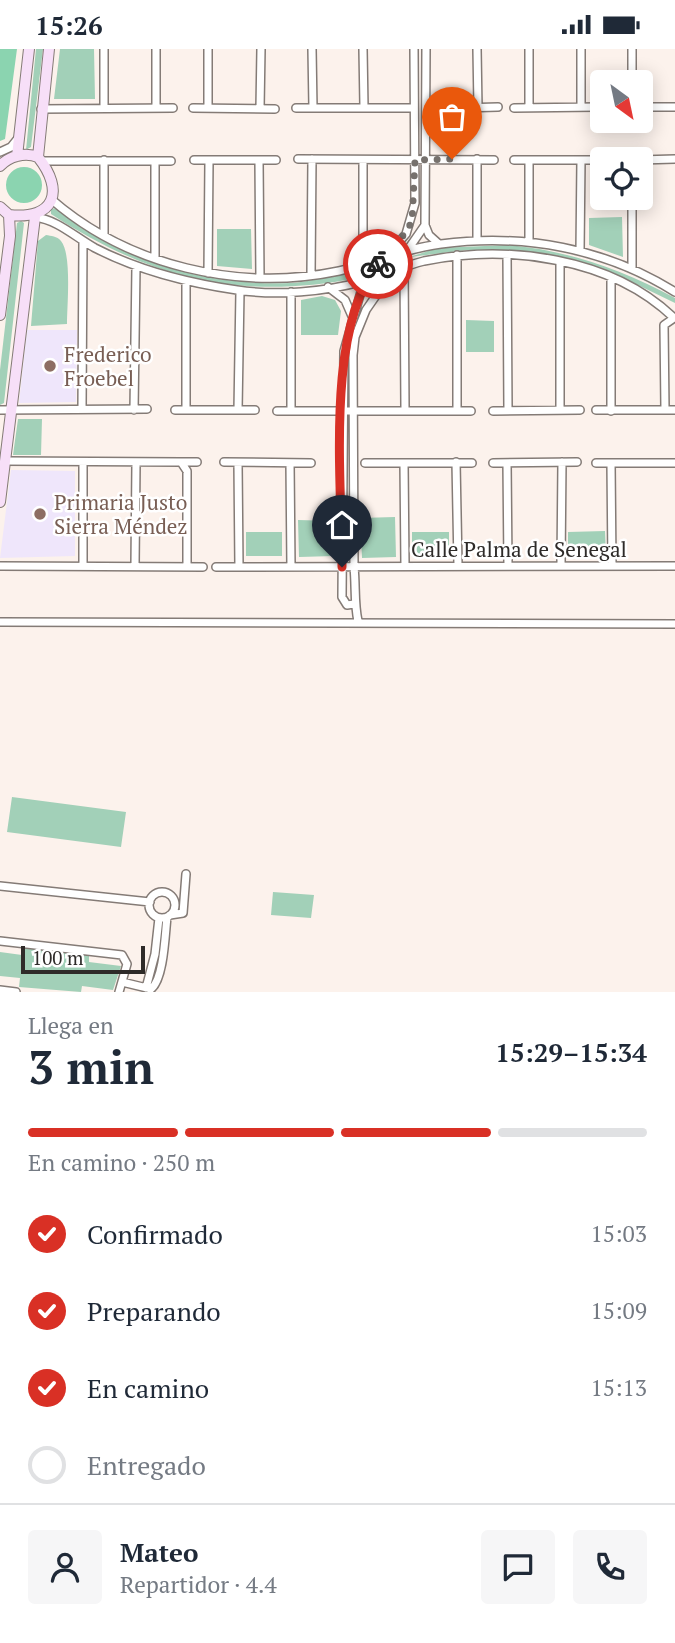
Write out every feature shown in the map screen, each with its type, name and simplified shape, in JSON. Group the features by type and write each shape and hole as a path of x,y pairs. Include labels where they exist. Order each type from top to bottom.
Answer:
{"main road":[{"path":"17,156 29,49"},
{"path":"0,207 9,215 35,217 46,210 51,199 51,183 39,159 41,109 49,49"},
{"path":"1,159 17,156 39,159"},
{"path":"0,315 10,236 9,215"},
{"path":"0,502 5,461 5,409 35,217"}],"street":[{"path":"104,49 104,107"},
{"path":"156,49 156,107"},
{"path":"208,49 208,108"},
{"path":"260,108 261,49"},
{"path":"312,49 313,108"},
{"path":"363,49 364,107"},
{"path":"354,604 347,605 342,597 338,567 344,351 364,281 394,249 412,222 415,160 414,49"},
{"path":"426,49 425,225 429,235 439,244"},
{"path":"477,49 478,108"},
{"path":"528,107 529,49"},
{"path":"581,49 581,107"},
{"path":"632,49 632,70"},
{"path":"426,109 498,107"},
{"path":"514,107 590,107"},
{"path":"653,107 675,107"},
{"path":"41,109 173,108"},
{"path":"193,108 275,109"},
{"path":"296,108 414,108"},
{"path":"1,159 19,137"},
{"path":"39,159 171,161"},
{"path":"298,159 494,160"},
{"path":"311,275 312,159"},
{"path":"477,159 477,240"},
{"path":"653,160 675,159"},
{"path":"104,160 104,236"},
{"path":"194,160 276,160"},
{"path":"363,160 363,265"},
{"path":"514,160 590,160"},
{"path":"529,160 529,241"},
{"path":"580,251 581,160"},
{"path":"155,161 155,258"},
{"path":"208,273 209,161"},
{"path":"259,161 260,278"},
{"path":"51,199 104,236 155,258 208,273 260,278 311,275 363,265 407,250 439,244 477,240 529,241 580,251 632,268 675,292"},
{"path":"632,210 632,268"},
{"path":"35,217 49,219 83,241 136,267 186,282 240,291 291,292 328,288 364,281 392,270 457,255 507,255 560,262 611,277 643,292 675,317 664,325 665,410"},
{"path":"358,621 354,604 357,597 358,567 355,337 366,310 425,225"},
{"path":"82,409 83,241"},
{"path":"457,255 457,410"},
{"path":"507,255 508,410"},
{"path":"560,262 560,409"},
{"path":"134,409 136,267"},
{"path":"404,267 401,290 405,409"},
{"path":"611,277 611,411"},
{"path":"186,282 186,409"},
{"path":"328,288 345,300 352,316"},
{"path":"238,410 240,291"},
{"path":"291,292 291,410"},
{"path":"5,409 147,409"},
{"path":"175,409 255,410"},
{"path":"493,411 580,410"},
{"path":"596,410 675,410"},
{"path":"277,411 471,411"},
{"path":"5,461 197,462"},
{"path":"181,462 187,471 187,567"},
{"path":"224,462 312,463"},
{"path":"456,462 458,565"},
{"path":"561,565 562,462"},
{"path":"493,463 578,462"},
{"path":"83,463 83,565"},
{"path":"135,566 136,463"},
{"path":"238,463 239,567"},
{"path":"290,463 291,567"},
{"path":"365,463 472,463"},
{"path":"404,463 405,566"},
{"path":"508,463 508,566"},
{"path":"596,463 675,463"},
{"path":"611,463 612,566"},
{"path":"0,566 203,567"},
{"name":"Calle Palma de Senegal","path":"216,567 675,566"},
{"path":"0,622 675,624"},
{"path":"122,982 146,988 155,986 163,955 165,916 175,904 169,894 157,893 150,902 152,913 165,916 183,913 186,874"},
{"path":"0,886 150,902"},
{"path":"0,941 122,955 127,964 119,992"},
{"path":"0,990 16,992"}],"shaded area":[{"name":"Frederico Froebel","path":"27,330 77,330 76,402 19,403"},
{"name":"Primaria Justo Sierra Méndez","path":"11,470 75,471 75,556 0,558"}],"green space":[{"path":"0,49 17,49 5,139 0,141"},
{"path":"36,49 43,49 31,147 26,150"},
{"path":"60,49 94,49 95,99 54,99"},
{"path":"24,167 37,172 42,185 37,198 24,203 11,198 6,185 11,172"},
{"path":"56,208 109,243 166,267 196,275 258,283 290,283 364,274 357,278 314,285 273,287 197,279 124,255 51,214 51,209"},
{"path":"622,217 623,257 589,245 589,218"},
{"path":"17,223 24,223 4,403 0,405 0,370"},
{"path":"217,229 251,229 252,269 217,266"},
{"path":"46,235 61,241 67,257 67,324 31,326 38,241"},
{"path":"509,245 553,252 595,263 675,298 675,303 611,272 559,257 508,250 467,250 410,257 437,248"},
{"path":"322,296 335,300 341,311 338,335 301,335 301,300"},
{"path":"466,320 494,321 494,352 466,352"},
{"path":"18,419 42,419 41,455 13,455"},
{"path":"395,517 396,557 362,558 360,518"},
{"path":"298,520 334,521 334,556 299,557"},
{"path":"605,531 606,555 568,555 568,532"},
{"path":"246,532 282,532 282,556 246,556"},
{"path":"412,532 449,532 449,556 412,557"},
{"path":"12,797 126,812 121,847 7,832"},
{"path":"273,892 314,895 311,918 271,915"},
{"path":"24,946 89,954 89,962 121,966 113,990 82,986 81,992 19,987 20,978 0,976 0,952 22,955"}],"way so far":[{"path":"378,264 394,249 412,222 415,160 452,159"}],"place":[{"name":"Frederico Froebel","path":"50,366"},
{"name":"Primaria Justo Sierra Méndez","path":"40,514"}],"route":[{"path":"342,567 341,410 344,351 364,281 378,264"}]}
